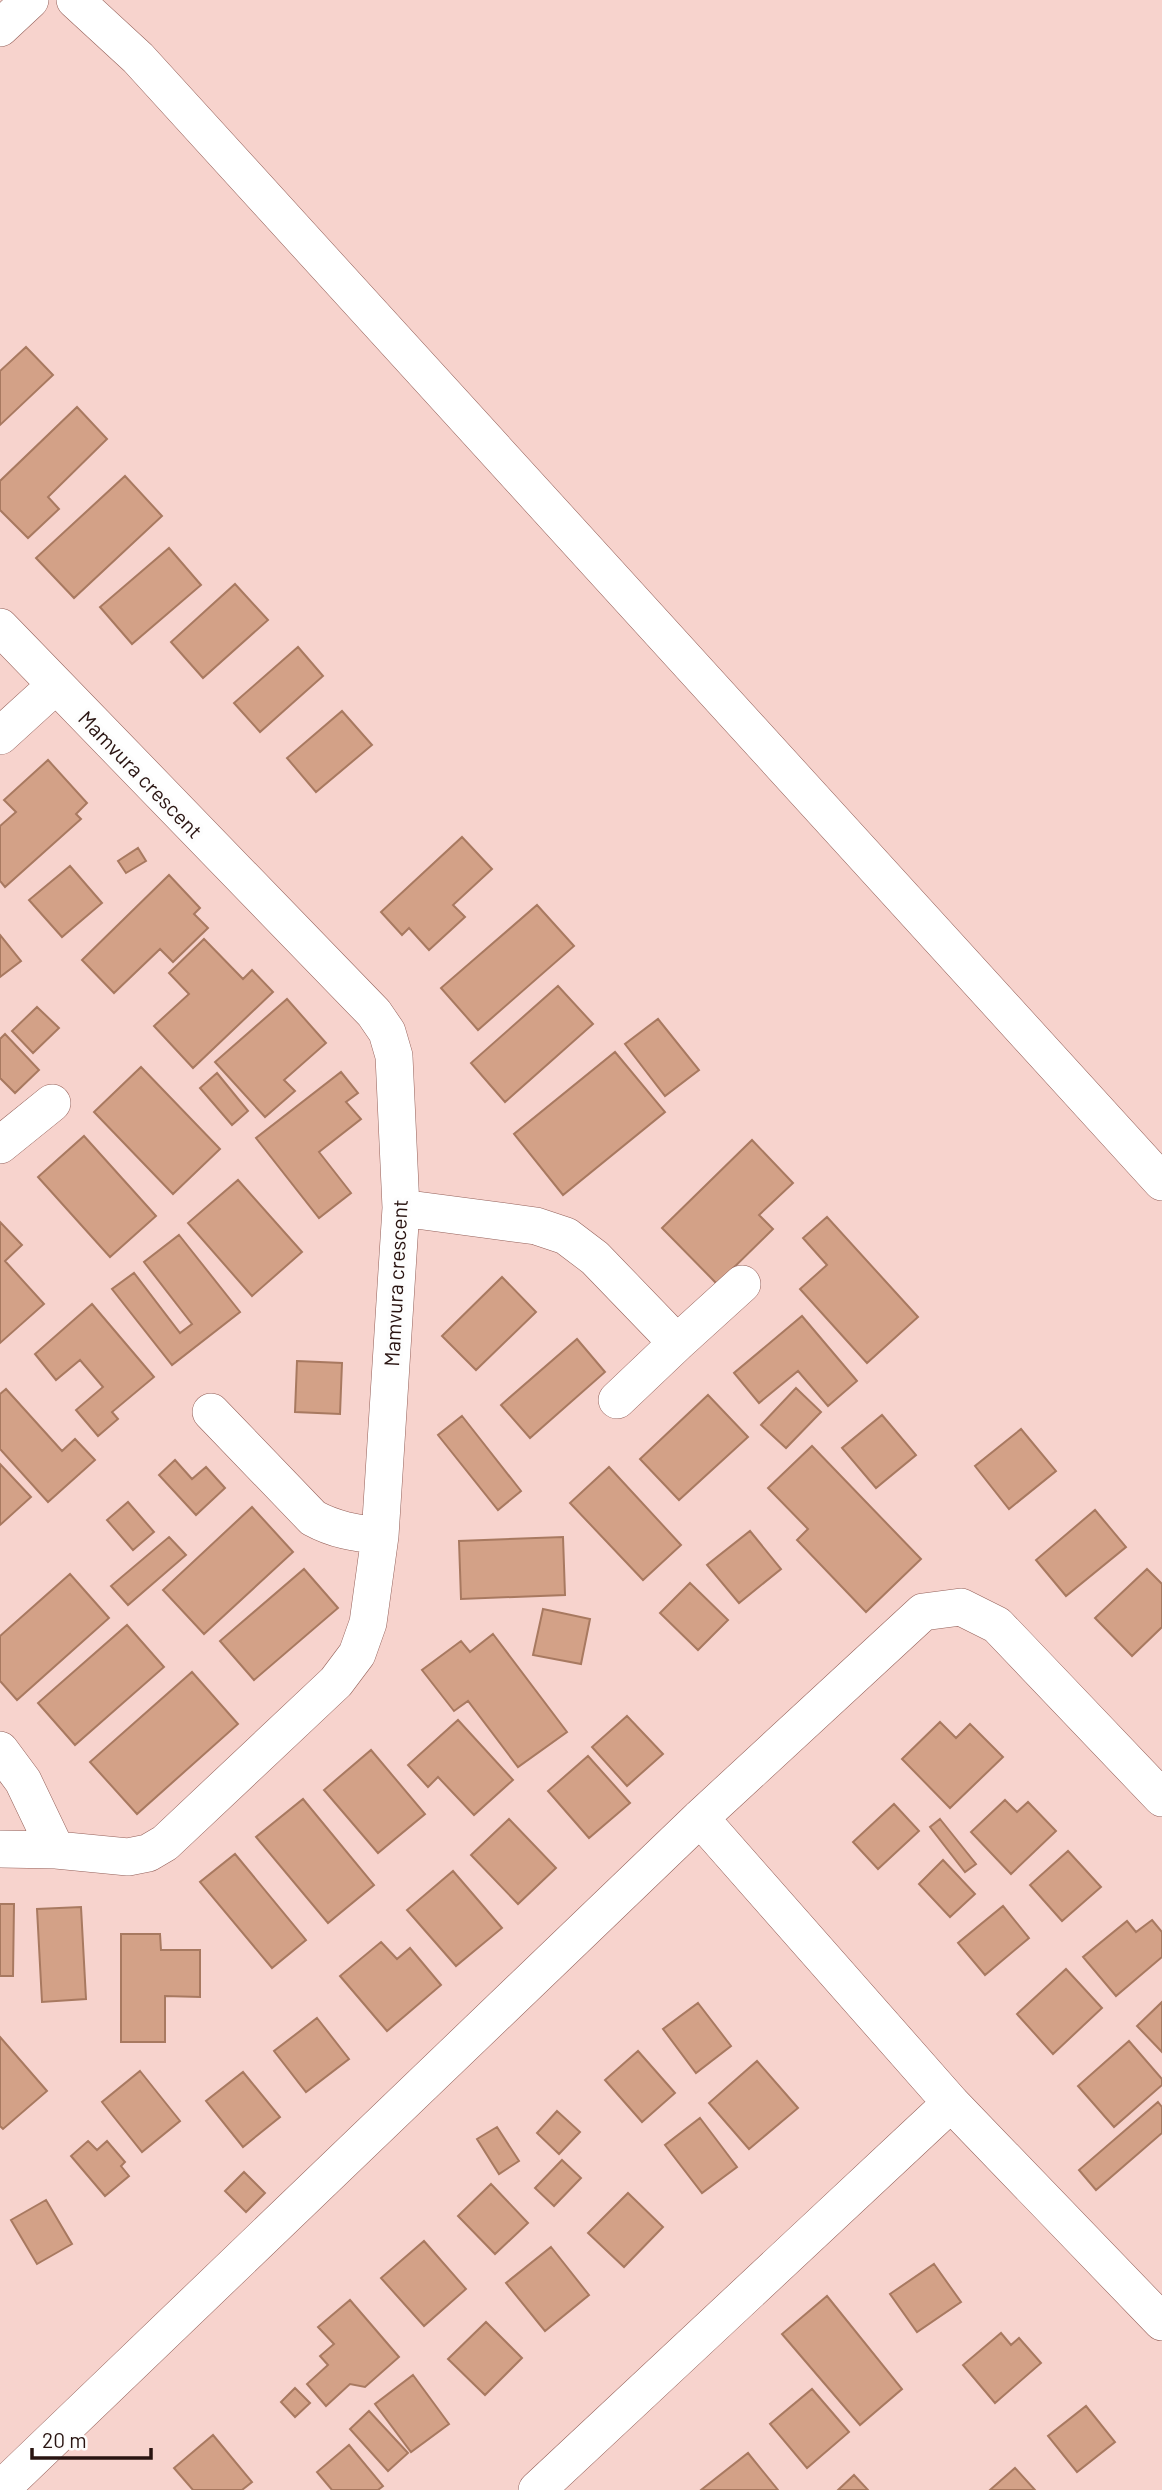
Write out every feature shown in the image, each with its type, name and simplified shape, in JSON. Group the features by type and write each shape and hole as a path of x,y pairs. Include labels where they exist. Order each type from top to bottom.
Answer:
{"street":[{"path":"0,28 30,0"},
{"path":"75,0 138,58 1162,1182"},
{"name":"Mamvura crescent","path":"0,627 374,1013 387,1032 394,1056 401,1208 380,1536 368,1623 357,1654 336,1682 165,1843 148,1853 128,1857 56,1850 0,1849"},
{"path":"0,736 56,685"},
{"path":"0,1145 52,1103"},
{"path":"401,1208 536,1226 566,1236 595,1258 677,1343"},
{"path":"617,1400 742,1284"},
{"path":"211,1412 313,1518 345,1532 380,1536"},
{"path":"0,2490 699,1818 923,1612 961,1607 997,1625 1162,1798"},
{"path":"0,1750 23,1781 56,1850"},
{"path":"699,1818 951,2103 1162,2322"},
{"path":"537,2490 951,2103"}],"building":[{"path":"26,347 53,375 0,425 0,371"},
{"path":"77,407 107,439 48,497 59,509 28,538 0,510 0,481"},
{"path":"125,476 162,516 74,598 36,558"},
{"path":"169,548 201,585 132,644 100,607"},
{"path":"235,584 268,620 203,678 171,642"},
{"path":"298,647 323,676 260,732 234,703"},
{"path":"342,711 372,745 316,792 287,758"},
{"path":"48,760 87,803 76,814 81,819 5,887 0,881 0,826 16,812 4,800"},
{"path":"462,837 492,869 453,905 465,917 429,950 409,928 402,935 381,912"},
{"path":"138,848 146,861 126,873 118,861"},
{"path":"70,866 102,903 62,937 29,900"},
{"path":"169,875 200,908 194,914 208,928 173,962 160,949 114,993 82,960"},
{"path":"537,905 574,946 478,1030 441,988"},
{"path":"0,935 21,961 0,977"},
{"path":"204,939 243,979 252,970 273,992 193,1068 154,1026 189,994 169,973"},
{"path":"558,986 593,1024 505,1102 471,1063"},
{"path":"287,999 326,1043 284,1080 295,1091 265,1117 215,1062"},
{"path":"37,1007 59,1028 33,1053 12,1031"},
{"path":"658,1019 699,1070 665,1096 625,1044"},
{"path":"5,1034 39,1070 15,1093 0,1078 0,1039"},
{"path":"615,1052 665,1112 563,1195 514,1134"},
{"path":"141,1067 220,1149 173,1194 94,1112"},
{"path":"341,1072 358,1093 346,1102 361,1119 319,1152 351,1193 319,1218 256,1138"},
{"path":"217,1073 248,1111 232,1125 200,1088"},
{"path":"84,1136 156,1216 110,1257 38,1177"},
{"path":"752,1140 793,1183 759,1215 773,1229 717,1284 662,1228"},
{"path":"238,1180 302,1252 252,1296 188,1223"},
{"path":"827,1217 918,1317 867,1363 800,1289 827,1265 803,1238"},
{"path":"0,1222 22,1245 5,1261 44,1304 0,1343"},
{"path":"179,1235 240,1312 172,1365 112,1289 134,1273 180,1333 192,1324 144,1262"},
{"path":"502,1277 536,1312 476,1370 442,1336"},
{"path":"92,1304 154,1377 112,1412 118,1419 98,1436 76,1410 103,1387 80,1360 56,1380 35,1354"},
{"path":"802,1316 857,1381 828,1406 798,1371 759,1403 734,1373"},
{"path":"577,1339 605,1372 530,1438 501,1405"},
{"path":"297,1361 342,1363 340,1414 295,1412"},
{"path":"796,1388 821,1412 786,1448 761,1425"},
{"path":"6,1389 62,1451 75,1439 95,1460 48,1502 0,1449 0,1394"},
{"path":"708,1395 748,1437 679,1500 640,1459"},
{"path":"882,1415 916,1455 876,1488 842,1448"},
{"path":"462,1416 521,1491 498,1510 438,1435"},
{"path":"1021,1429 1056,1471 1009,1509 975,1466"},
{"path":"812,1446 921,1559 866,1612 797,1540 808,1529 768,1488"},
{"path":"175,1460 192,1479 206,1467 225,1488 196,1515 159,1475"},
{"path":"0,1464 31,1497 0,1525"},
{"path":"609,1467 681,1545 643,1580 570,1503"},
{"path":"128,1502 154,1532 133,1550 107,1520"},
{"path":"252,1507 293,1552 204,1634 163,1590"},
{"path":"1095,1510 1126,1547 1066,1596 1036,1560"},
{"path":"750,1531 781,1569 739,1603 707,1565"},
{"path":"169,1537 186,1555 128,1605 111,1586"},
{"path":"563,1537 565,1595 461,1599 459,1541"},
{"path":"304,1569 338,1608 254,1680 220,1641"},
{"path":"1147,1569 1162,1584 1162,1627 1132,1656 1095,1618"},
{"path":"70,1574 109,1618 17,1700 0,1681 0,1636"},
{"path":"690,1583 728,1620 698,1650 660,1613"},
{"path":"543,1609 590,1619 581,1664 533,1655"},
{"path":"127,1625 164,1667 75,1745 38,1703"},
{"path":"493,1634 567,1732 518,1767 468,1701 454,1711 422,1670 461,1641 470,1652"},
{"path":"192,1672 238,1724 137,1814 90,1762"},
{"path":"627,1716 663,1754 627,1786 592,1747"},
{"path":"458,1720 513,1780 474,1815 438,1777 428,1787 408,1765"},
{"path":"940,1722 956,1738 970,1724 1003,1757 950,1808 902,1759"},
{"path":"371,1750 425,1814 378,1853 324,1790"},
{"path":"588,1756 630,1803 589,1838 548,1791"},
{"path":"303,1799 374,1885 328,1923 256,1837"},
{"path":"1005,1800 1017,1812 1028,1802 1056,1831 1011,1874 971,1832"},
{"path":"894,1804 919,1831 878,1869 853,1842"},
{"path":"509,1819 556,1868 518,1904 471,1855"},
{"path":"940,1819 976,1864 965,1872 930,1827"},
{"path":"1068,1851 1101,1887 1062,1921 1030,1885"},
{"path":"235,1854 306,1940 272,1968 200,1882"},
{"path":"943,1860 975,1894 950,1917 919,1884"},
{"path":"453,1871 502,1928 456,1966 407,1910"},
{"path":"0,1904 14,1904 13,1976 0,1976"},
{"path":"1003,1906 1029,1938 985,1975 958,1943"},
{"path":"81,1907 86,1999 42,2002 37,1909"},
{"path":"1152,1920 1162,1932 1162,1957 1116,1996 1083,1957 1127,1921 1136,1932"},
{"path":"121,1934 160,1934 161,1950 200,1950 200,1997 165,1996 165,2042 121,2042"},
{"path":"381,1942 397,1959 410,1948 441,1985 387,2031 340,1976"},
{"path":"1066,1969 1102,2008 1053,2054 1017,2014"},
{"path":"1162,2002 1162,2052 1137,2026"},
{"path":"698,2003 731,2046 696,2073 663,2029"},
{"path":"317,2018 349,2059 306,2092 274,2051"},
{"path":"0,2037 47,2091 3,2129 0,2126"},
{"path":"1129,2041 1162,2079 1162,2085 1114,2127 1078,2086"},
{"path":"638,2051 675,2093 642,2122 605,2080"},
{"path":"757,2061 798,2108 749,2149 709,2103"},
{"path":"140,2071 180,2121 142,2152 102,2102"},
{"path":"243,2072 280,2117 243,2147 206,2101"},
{"path":"1158,2102 1162,2107 1162,2133 1096,2190 1079,2170"},
{"path":"557,2111 580,2132 559,2154 537,2133"},
{"path":"700,2118 737,2167 702,2193 665,2145"},
{"path":"497,2127 519,2161 499,2174 477,2139"},
{"path":"88,2141 97,2150 107,2141 125,2162 121,2166 129,2176 105,2196 71,2156"},
{"path":"562,2160 581,2178 554,2206 535,2188"},
{"path":"244,2172 265,2193 246,2212 225,2191"},
{"path":"491,2184 528,2223 495,2254 458,2216"},
{"path":"628,2193 663,2227 624,2267 588,2233"},
{"path":"46,2200 72,2244 37,2264 11,2220"},
{"path":"424,2241 466,2289 424,2326 381,2278"},
{"path":"551,2247 589,2295 545,2331 506,2283"},
{"path":"934,2264 961,2302 917,2332 890,2294"},
{"path":"827,2296 902,2389 860,2425 782,2334"},
{"path":"350,2300 399,2357 365,2387 350,2384 326,2406 307,2384 328,2365 320,2356 334,2344 318,2327"},
{"path":"486,2322 522,2358 485,2395 448,2359"},
{"path":"1001,2333 1011,2345 1019,2338 1041,2363 995,2403 963,2365"},
{"path":"413,2375 449,2424 411,2452 375,2404"},
{"path":"295,2388 310,2403 295,2417 281,2402"},
{"path":"812,2389 849,2432 807,2468 770,2424"},
{"path":"1086,2406 1115,2442 1077,2472 1048,2436"},
{"path":"369,2411 408,2453 388,2471 350,2429"},
{"path":"213,2435 252,2482 242,2490 193,2490 174,2468"},
{"path":"349,2445 383,2486 378,2490 332,2490 317,2472"},
{"path":"748,2453 778,2490 701,2490"},
{"path":"1015,2468 1035,2490 990,2490"},
{"path":"854,2475 868,2490 838,2490"}]}
